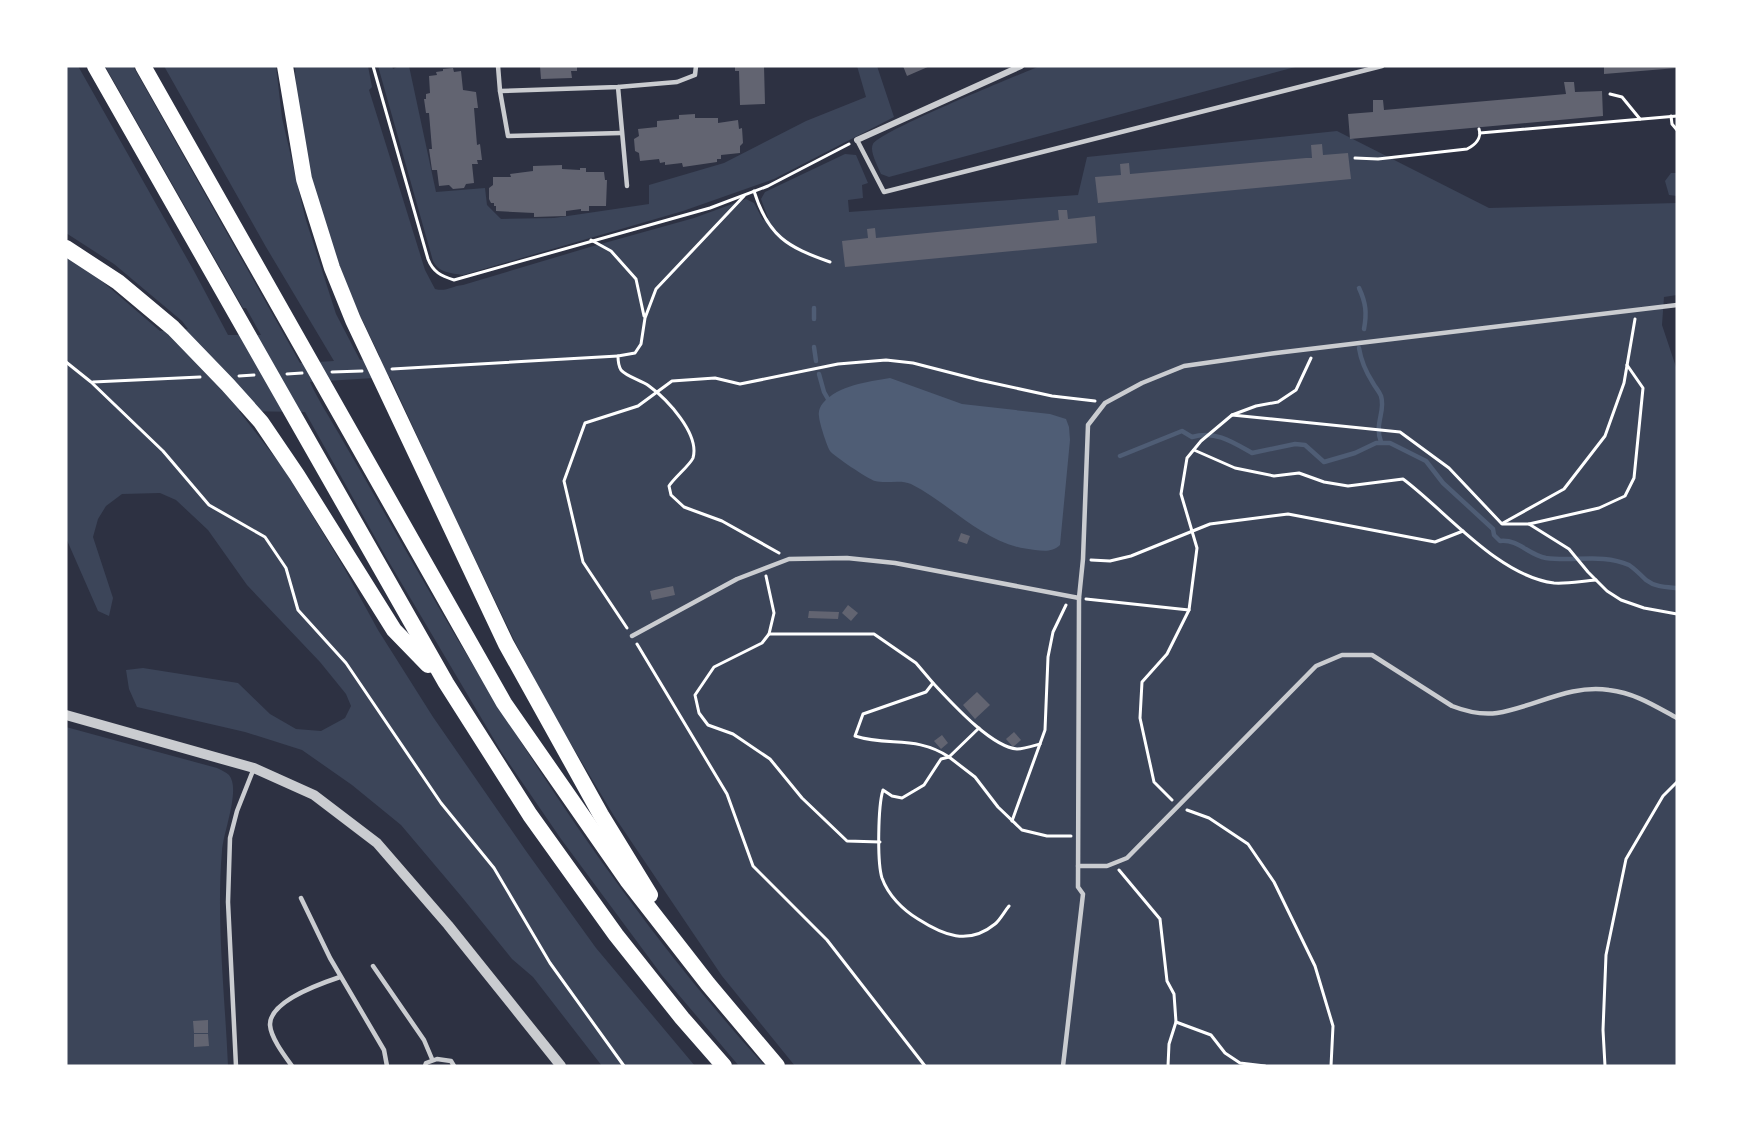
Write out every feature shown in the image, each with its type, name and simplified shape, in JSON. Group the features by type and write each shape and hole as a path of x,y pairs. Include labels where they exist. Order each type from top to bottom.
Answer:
{"highway":[{"path":"95,66 446,683 530,815 616,934 682,1018 724,1066"},
{"path":"143,66 504,703 627,880 708,984 777,1066"},
{"path":"285,66 304,179 332,268 353,320 506,644 601,815 708,984"},
{"path":"66,248 118,282 173,328 261,422 394,630 446,683"}],"street":[{"path":"857,140 1021,66"},
{"path":"66,715 254,768 314,795 377,843 448,925 561,1066"}],"lane":[{"path":"498,66 508,136 621,133"},
{"path":"500,91 618,87 677,82 695,75 696,66"},
{"path":"857,140 884,192 1382,66"},
{"path":"618,87 627,186"},
{"path":"1063,1066 1083,894 1078,887 1079,598 1083,559 1088,425 1105,403 1142,383 1184,366 1677,305"},
{"path":"632,636 737,579 789,559 847,558 895,563 1079,598"},
{"path":"1078,866 1107,866 1127,858 1316,666 1342,656 1372,655 1452,706 1466,711 1495,713 1564,692 1609,690 1639,697 1677,718"},
{"path":"237,1066 228,902 230,838 237,811 254,768"},
{"path":"301,898 340,977 384,1050 387,1066"},
{"path":"373,966 424,1041 432,1059"},
{"path":"292,1066 273,1034 270,1023 275,1011 306,990 340,977"},
{"path":"425,1066 432,1059 445,1059 451,1061 454,1066"}],"path":[{"path":"373,66 428,259 433,270 443,277 454,280 671,219 754,191 857,140"},
{"path":"1610,94 1622,97 1640,119"},
{"path":"1671,116 1672,124 1677,130"},
{"path":"1355,158 1378,159 1467,149 1473,146 1480,131 1677,116"},
{"path":"754,191 764,218 772,230 801,252 830,262"},
{"path":"384,369 618,356 635,353 641,344 645,318 656,289 745,194"},
{"path":"591,240 611,251 636,279 645,318"},
{"path":"1502,524 1564,489 1605,436 1624,383 1637,309"},
{"path":"1201,441 1232,415 1256,406 1278,402 1296,390 1316,348"},
{"path":"618,356 623,372 641,381 669,404 691,436 694,451 692,461 669,486 671,495 684,507 722,520 789,559"},
{"path":"925,1066 827,940 753,866 727,794 632,636 583,562 564,481 585,423 638,406 672,381 715,378 740,384 838,364 886,360 912,363 1052,396 1105,403"},
{"path":"66,362 91,382 163,451 209,505 265,537 286,568 298,610 346,663 441,803 494,868 550,963 624,1066"},
{"path":"1232,415 1400,432 1449,468 1502,524 1529,524 1599,508 1625,496 1634,478 1643,388 1627,365"},
{"path":"327,372 373,370"},
{"path":"281,374 304,373"},
{"path":"234,376 257,375"},
{"path":"91,382 210,377"},
{"path":"1194,450 1235,468 1274,476 1299,473 1324,482 1347,486 1403,479 1479,546 1522,573 1554,583 1596,580"},
{"path":"1083,559 1110,561 1131,556 1210,524 1288,514 1435,542 1463,531"},
{"path":"1529,524 1569,549 1607,591 1621,600 1644,608 1677,614"},
{"path":"764,569 774,613 769,634 762,642 714,667 695,695 699,713 708,725 733,734 770,759 802,798 847,841 880,842"},
{"path":"1011,821 1045,730 1048,657 1053,632 1068,602 1079,598 1189,610"},
{"path":"769,634 874,634 916,663 933,683 993,739 1016,749 1040,744"},
{"path":"933,683 926,692 863,714 855,736 865,739 920,743 938,750 975,777 998,807 1022,830 1037,835 1078,837"},
{"path":"979,728 949,757 941,759 924,785 902,798 892,796 883,790 880,801 882,876 891,896 912,915 948,936 962,937 979,933 995,924 1009,906"},
{"path":"1605,1066 1603,1030 1606,955 1626,859 1663,796 1677,782"},
{"path":"1114,864 1160,919 1167,981 1174,993 1176,1022 1169,1044 1168,1066"},
{"path":"1176,1022 1211,1035 1225,1053 1240,1063 1265,1066"}],"shaded area":[{"path":"66,66 78,66 228,335 261,335 246,308 243,308 105,66 133,66 300,363 334,361 266,247 164,66 276,66 282,118 305,217 336,314 360,360 380,357 348,287 318,200 304,146 296,92 295,66 368,66 372,87 369,90 425,270 435,289 439,290 694,218 746,199 754,203 763,220 768,218 761,199 765,192 845,154 856,155 868,183 862,185 863,198 848,200 849,212 1078,195 1087,157 1337,131 1489,208 1677,203 1677,295 1664,297 1662,325 1677,370 1677,1066 795,1066 722,976 614,816 553,714 516,644 390,377 310,382 446,619 528,753 617,883 664,946 765,1066 739,1066 661,974 561,839 502,753 386,557 305,412 239,411 284,469 343,566 378,630 433,717 526,851 596,948 695,1066 602,1066 533,977 512,959 401,825 352,785 302,750 245,732 137,707 129,689 126,670 143,668 238,683 270,714 296,729 321,731 345,718 351,706 346,694 320,662 247,585 208,530 176,500 160,493 122,494 106,506 98,519 93,537 113,598 109,616 98,611 66,538 66,257 103,282 160,331 188,329 182,321 114,264 66,233"},
{"path":"378,66 392,66 393,69 399,66 409,66 436,192 485,188 487,205 501,219 554,218 649,204 649,185 724,163 806,121 866,97 857,66 877,66 894,117 774,179 683,211 463,275 442,270 433,261"},
{"path":"1040,66 1299,66 889,177 881,174 872,147 882,137 923,116"},
{"path":"1671,173 1677,173 1677,196 1669,195 1665,181"},
{"path":"890,378 962,404 1050,414 1066,419 1070,440 1060,545 1051,550 1042,551 1017,547 1001,541 970,524 911,484 875,481 830,451 819,419 822,404 845,388"},
{"path":"66,727 217,768 229,775 233,790 223,843 220,877 228,1066 66,1066"}],"building":[{"path":"540,66 577,66 577,71 571,71 572,78 541,79"},
{"path":"735,66 764,66 765,104 740,105 739,71 735,71"},
{"path":"903,66 930,66 907,76"},
{"path":"1604,66 1677,66 1677,68 1604,74"},
{"path":"453,68 454,72 461,71 463,90 476,92 478,108 474,108 477,145 480,144 482,160 477,160 478,164 472,164 474,183 466,184 464,188 453,189 449,185 439,186 437,170 432,170 429,149 432,149 429,113 426,113 424,99 426,99 426,94 430,93 429,76 437,75 436,72 443,71 443,69"},
{"path":"1564,82 1574,82 1575,92 1602,91 1603,116 1350,139 1348,114 1373,112 1373,100 1383,100 1384,110 1566,94"},
{"path":"695,114 695,118 718,118 718,123 738,120 739,129 742,128 743,143 740,146 740,153 721,155 721,159 717,159 717,162 683,167 682,163 665,165 665,162 660,163 659,159 640,161 639,153 635,151 634,139 639,136 638,129 657,127 657,121 679,119 679,115"},
{"path":"1322,144 1323,155 1348,153 1351,179 1098,203 1095,177 1121,175 1120,164 1129,163 1130,174 1312,158 1311,145"},
{"path":"562,165 562,169 586,168 586,172 604,172 605,180 607,180 606,206 589,206 589,211 581,211 581,209 566,211 566,216 534,217 534,213 496,211 496,206 489,199 489,188 493,185 493,177 511,177 510,174 533,171 533,166"},
{"path":"1058,210 1067,210 1068,219 1095,216 1097,243 845,267 842,241 868,238 867,229 875,228 876,238 1059,220"},
{"path":"961,533 970,536 967,544 958,541"},
{"path":"673,586 675,595 652,600 650,591"},
{"path":"848,605 858,613 851,621 842,613"},
{"path":"809,611 839,612 838,619 808,618"},
{"path":"977,692 990,705 975,719 963,705"},
{"path":"1014,732 1021,740 1013,747 1006,739"},
{"path":"942,735 948,743 941,749 934,741"},
{"path":"208,1020 208,1033 194,1033 193,1021"},
{"path":"194,1034 208,1034 209,1046 194,1047"}],"waterway":[{"path":"1359,288 1365,308 1364,329"},
{"path":"814,308 814,319"},
{"path":"814,347 816,361"},
{"path":"1359,348 1366,371 1381,396 1379,429 1381,442"},
{"path":"819,374 828,399"},
{"path":"1120,456 1182,431 1192,437 1208,435 1224,438 1252,453 1295,444 1305,445 1324,462 1355,453 1376,443 1390,443 1426,461 1443,483 1493,529 1494,535 1500,541 1513,542 1546,558 1619,561 1629,565 1653,584 1677,588"}]}
